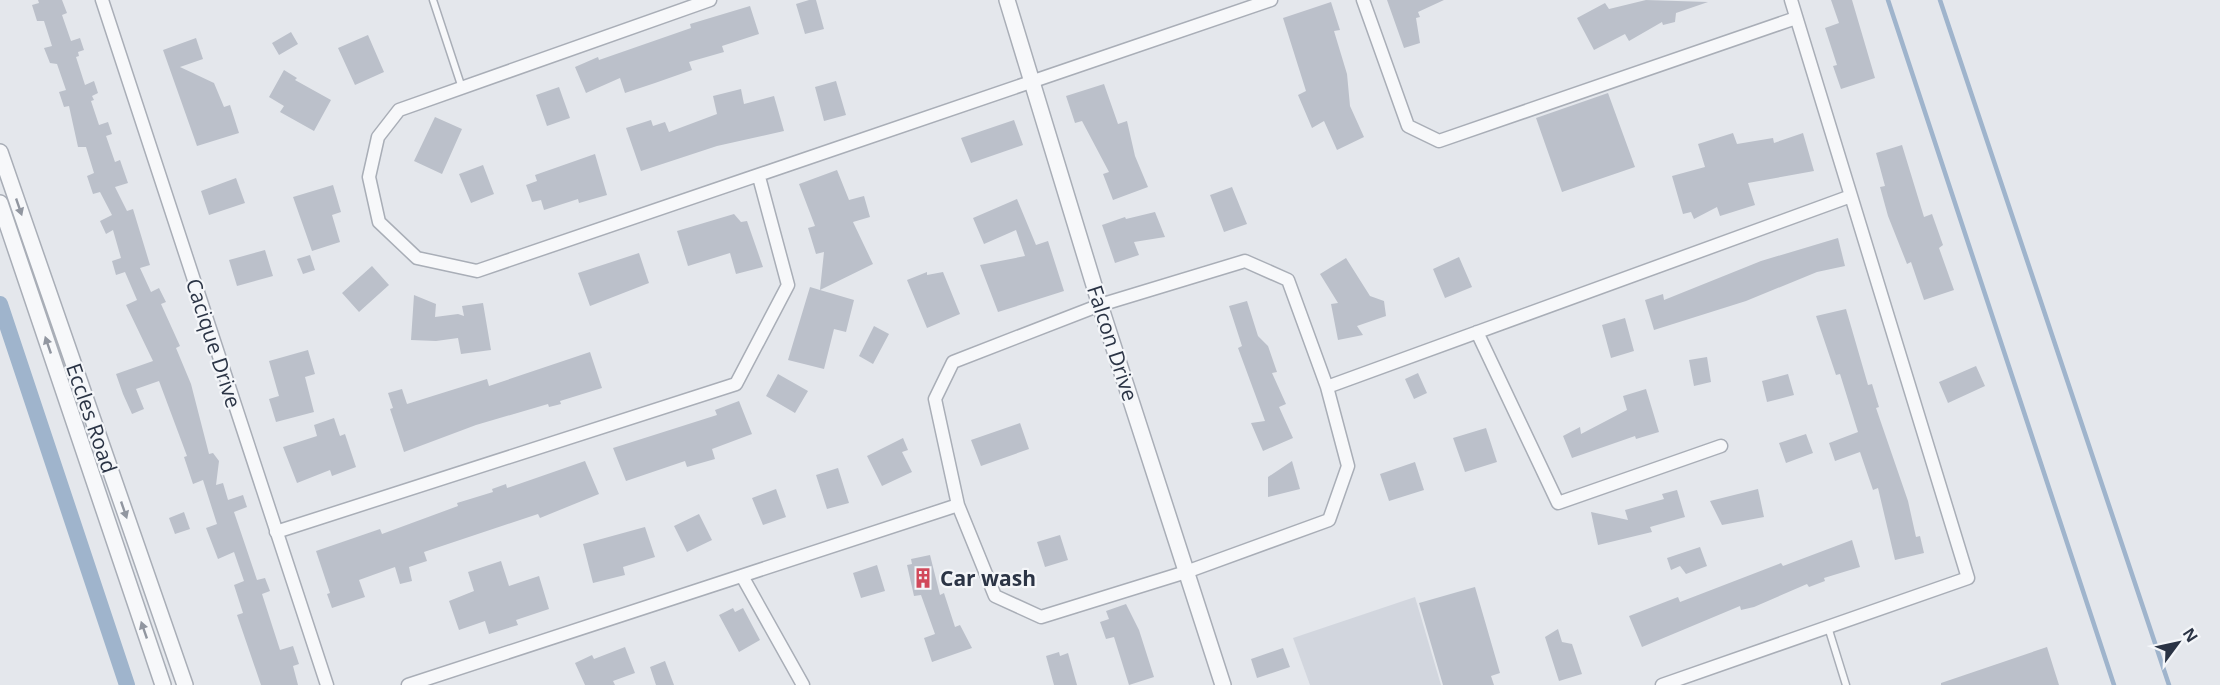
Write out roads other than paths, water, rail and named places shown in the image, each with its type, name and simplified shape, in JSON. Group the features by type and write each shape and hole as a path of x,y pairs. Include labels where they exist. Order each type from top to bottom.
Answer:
{"street":[{"name":"Cacique Drive","path":"102,0 327,685"},
{"path":"710,0 399,110 378,137 369,177 379,222 417,258 477,272 1271,0"},
{"name":"Falcon Drive","path":"1007,0 1100,305 1223,685"},
{"path":"1363,0 1408,126 1439,141 1797,18"},
{"path":"1662,685 1968,578 1791,0"},
{"name":"Eccles Road","path":"0,152 185,685"},
{"path":"276,532 736,384 788,285 759,177"},
{"path":"1327,387 1851,196"},
{"name":"Eccles Road","path":"0,203 163,685"},
{"path":"1245,261 1288,280 1327,387 1348,466 1329,520 1186,572 1041,617 995,596 958,505 935,399 953,362 1100,305 1245,261"},
{"path":"1477,332 1557,503 1721,446"},
{"path":"408,685 958,505"},
{"path":"742,576 803,685"}],"lane":[{"path":"433,0 462,88"},
{"path":"1828,627 1846,685"}],"waterway":[{"path":"1888,0 2114,685"},
{"path":"1940,0 2169,685"},
{"path":"0,304 127,685"}],"place":[{"name":"Car wash","path":"923,578"}]}
